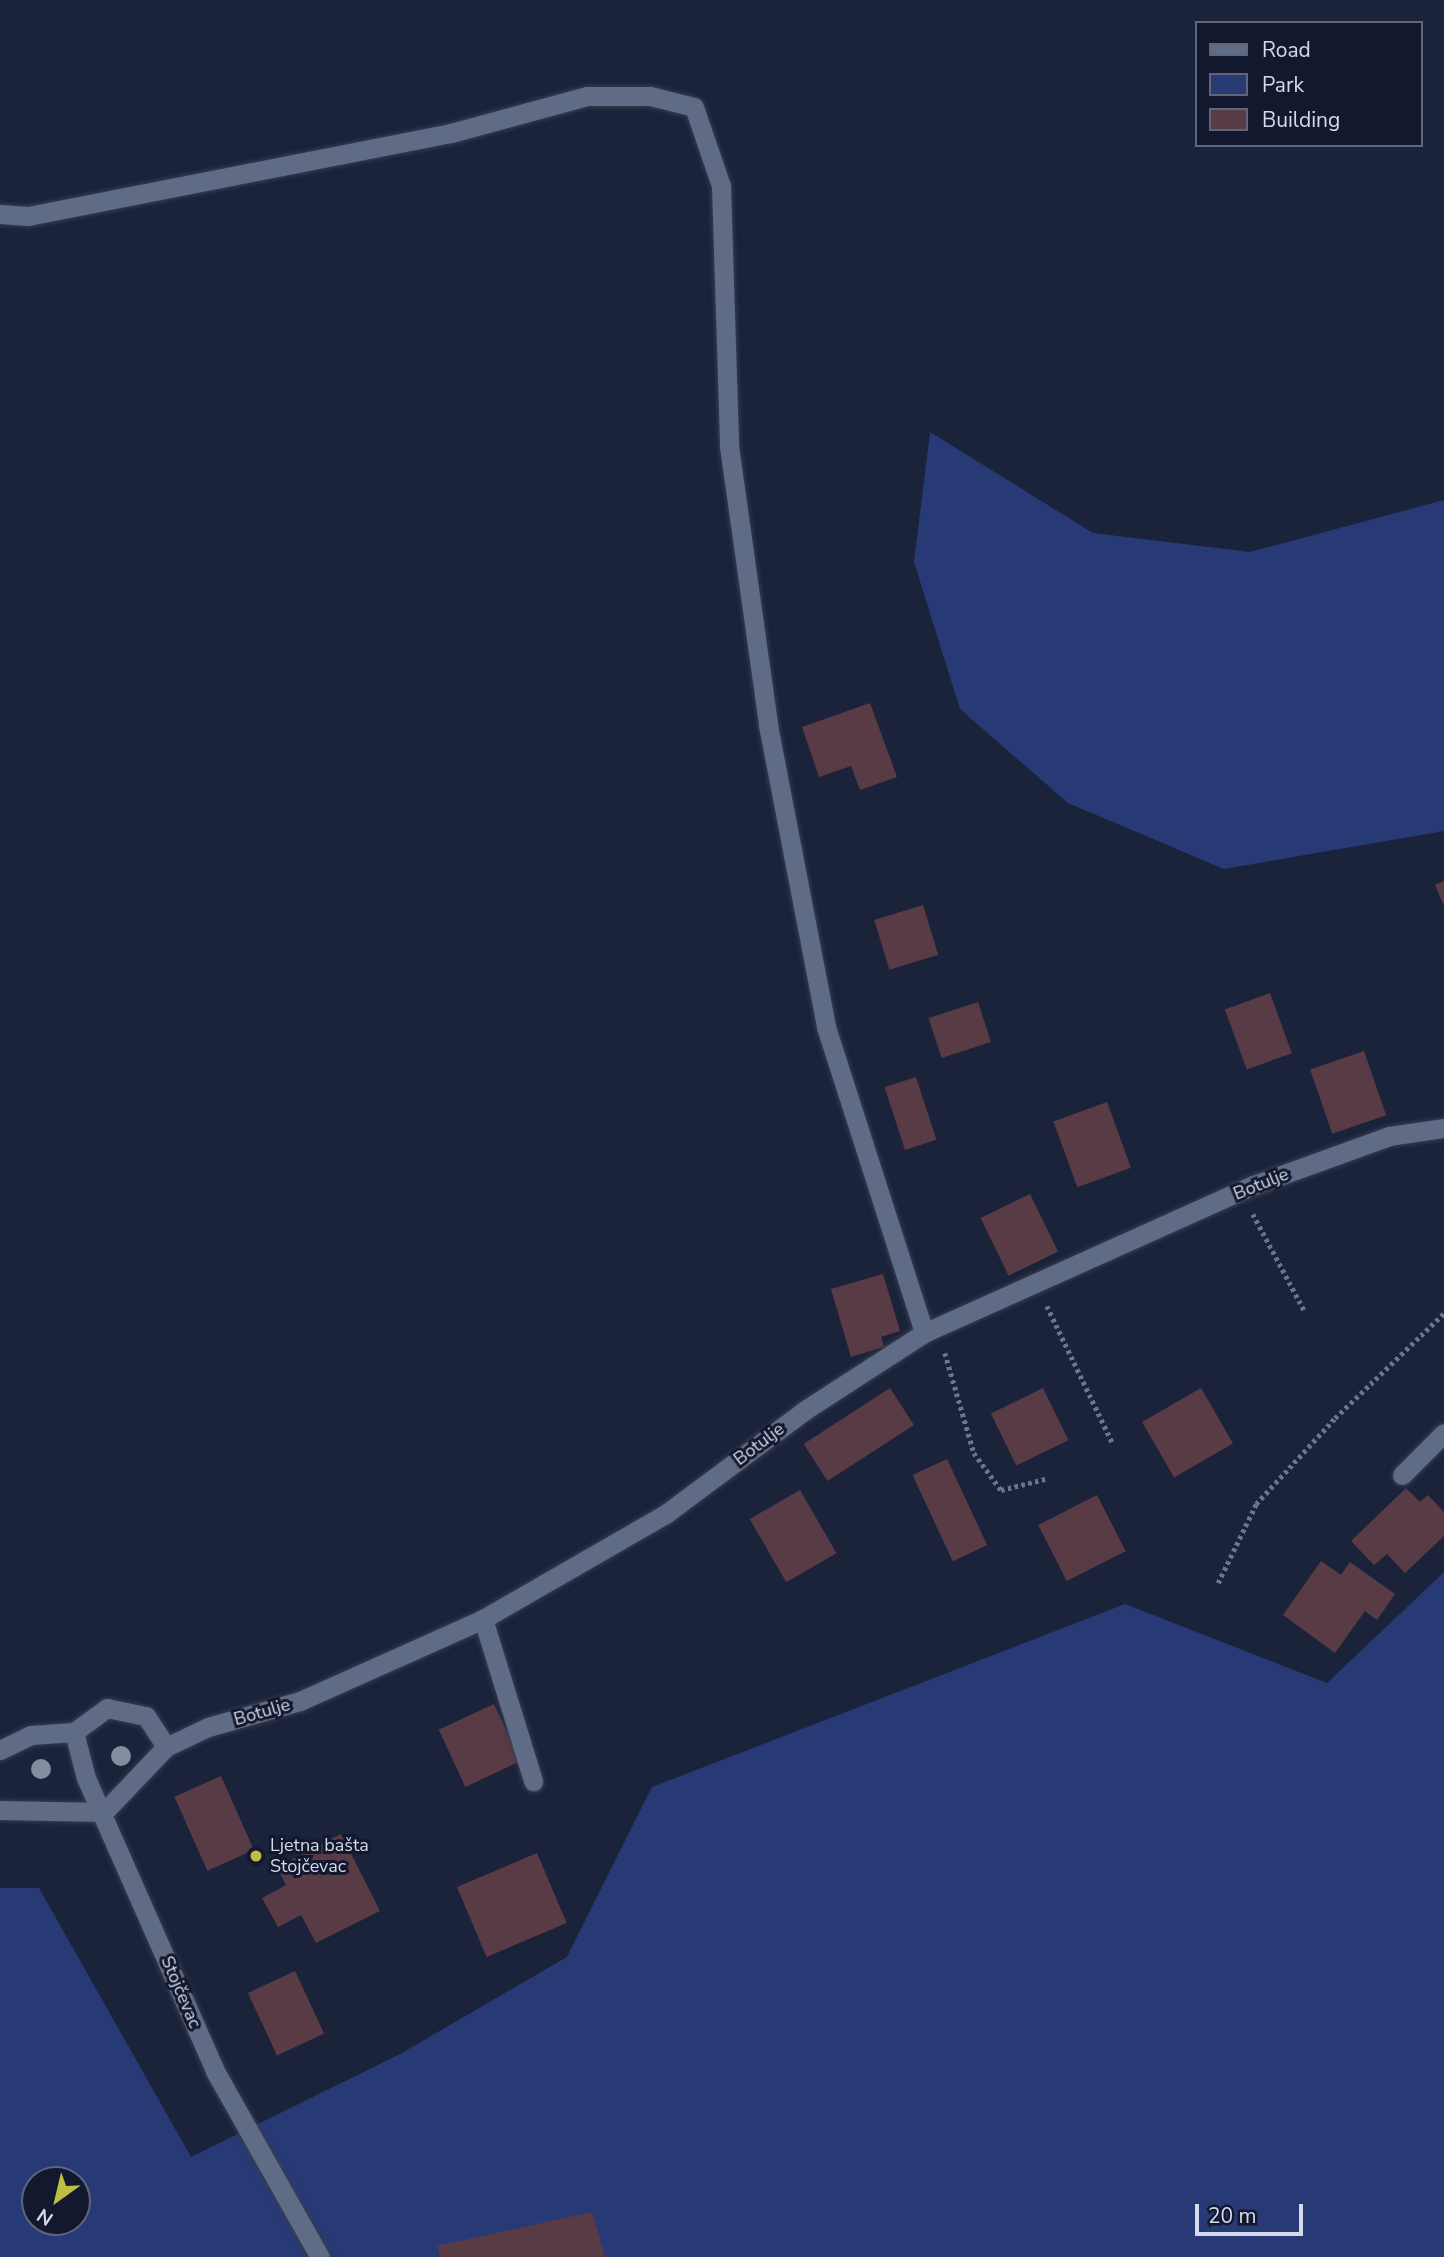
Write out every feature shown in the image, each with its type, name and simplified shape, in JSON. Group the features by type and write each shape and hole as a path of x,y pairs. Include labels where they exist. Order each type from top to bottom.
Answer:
{"street":[{"path":"0,214 27,216 450,133 587,96 650,96 694,107 722,186 729,446 768,724 826,1027 924,1333"},
{"name":"Botulje","path":"104,1812 166,1747 208,1727 300,1701 483,1619 667,1513 806,1410 924,1333 1241,1191 1389,1136 1444,1128"},
{"path":"1402,1475 1444,1433"},
{"path":"483,1619 533,1781"},
{"path":"0,1750 31,1735 74,1732 107,1709 128,1708 146,1716 166,1747"},
{"name":"Stojčevac","path":"74,1732 104,1812 215,2071 320,2257"},
{"path":"0,1810 104,1812"}],"path":[{"path":"1241,1191 1305,1312"},
{"path":"1037,1283 1113,1444"},
{"path":"1219,1583 1256,1504 1335,1418 1444,1313"},
{"path":"924,1333 948,1356 974,1453 1001,1490 1049,1478"}],"green space":[{"path":"930,432 1093,533 1250,552 1444,500 1444,831 1224,869 1068,803 960,709 914,562"},
{"path":"1444,1572 1444,2257 0,2257 0,1888 39,1888 191,2157 400,2054 567,1957 652,1787 1125,1604 1327,1683"}],"building":[{"path":"870,703 897,777 860,790 851,766 819,777 802,727"},
{"path":"1444,881 1444,906 1435,885"},
{"path":"923,905 938,955 889,970 874,920"},
{"path":"1270,993 1292,1053 1247,1070 1225,1009"},
{"path":"978,1002 991,1042 942,1058 929,1018"},
{"path":"1364,1051 1386,1115 1332,1134 1310,1070"},
{"path":"916,1077 936,1140 905,1150 885,1087"},
{"path":"1107,1102 1131,1168 1077,1187 1053,1121"},
{"path":"1030,1194 1058,1252 1009,1276 981,1218"},
{"path":"883,1274 900,1331 881,1337 884,1347 851,1357 831,1289"},
{"path":"890,1388 914,1425 828,1481 804,1444"},
{"path":"1043,1388 1068,1440 1016,1466 991,1413"},
{"path":"1201,1388 1233,1443 1174,1477 1142,1422"},
{"path":"947,1459 987,1545 953,1561 913,1475"},
{"path":"1406,1488 1420,1502 1428,1495 1444,1512 1444,1536 1405,1573 1387,1554 1374,1565 1351,1541"},
{"path":"800,1490 836,1553 786,1582 750,1519"},
{"path":"1097,1495 1126,1551 1067,1581 1038,1525"},
{"path":"1321,1561 1341,1575 1350,1562 1395,1594 1377,1620 1365,1611 1335,1653 1283,1615"},
{"path":"494,1704 521,1761 465,1787 439,1730"},
{"path":"221,1776 254,1850 207,1871 174,1797"},
{"path":"341,1834 380,1911 316,1943 301,1915 278,1927 262,1898 286,1885 277,1867"},
{"path":"537,1853 567,1923 487,1957 457,1887"},
{"path":"295,1971 324,2034 277,2056 248,1993"},
{"path":"592,2212 605,2257 440,2257 437,2246"}],"place":[{"name":"Ljetna bašta Stojčevac","path":"256,1856"}]}
